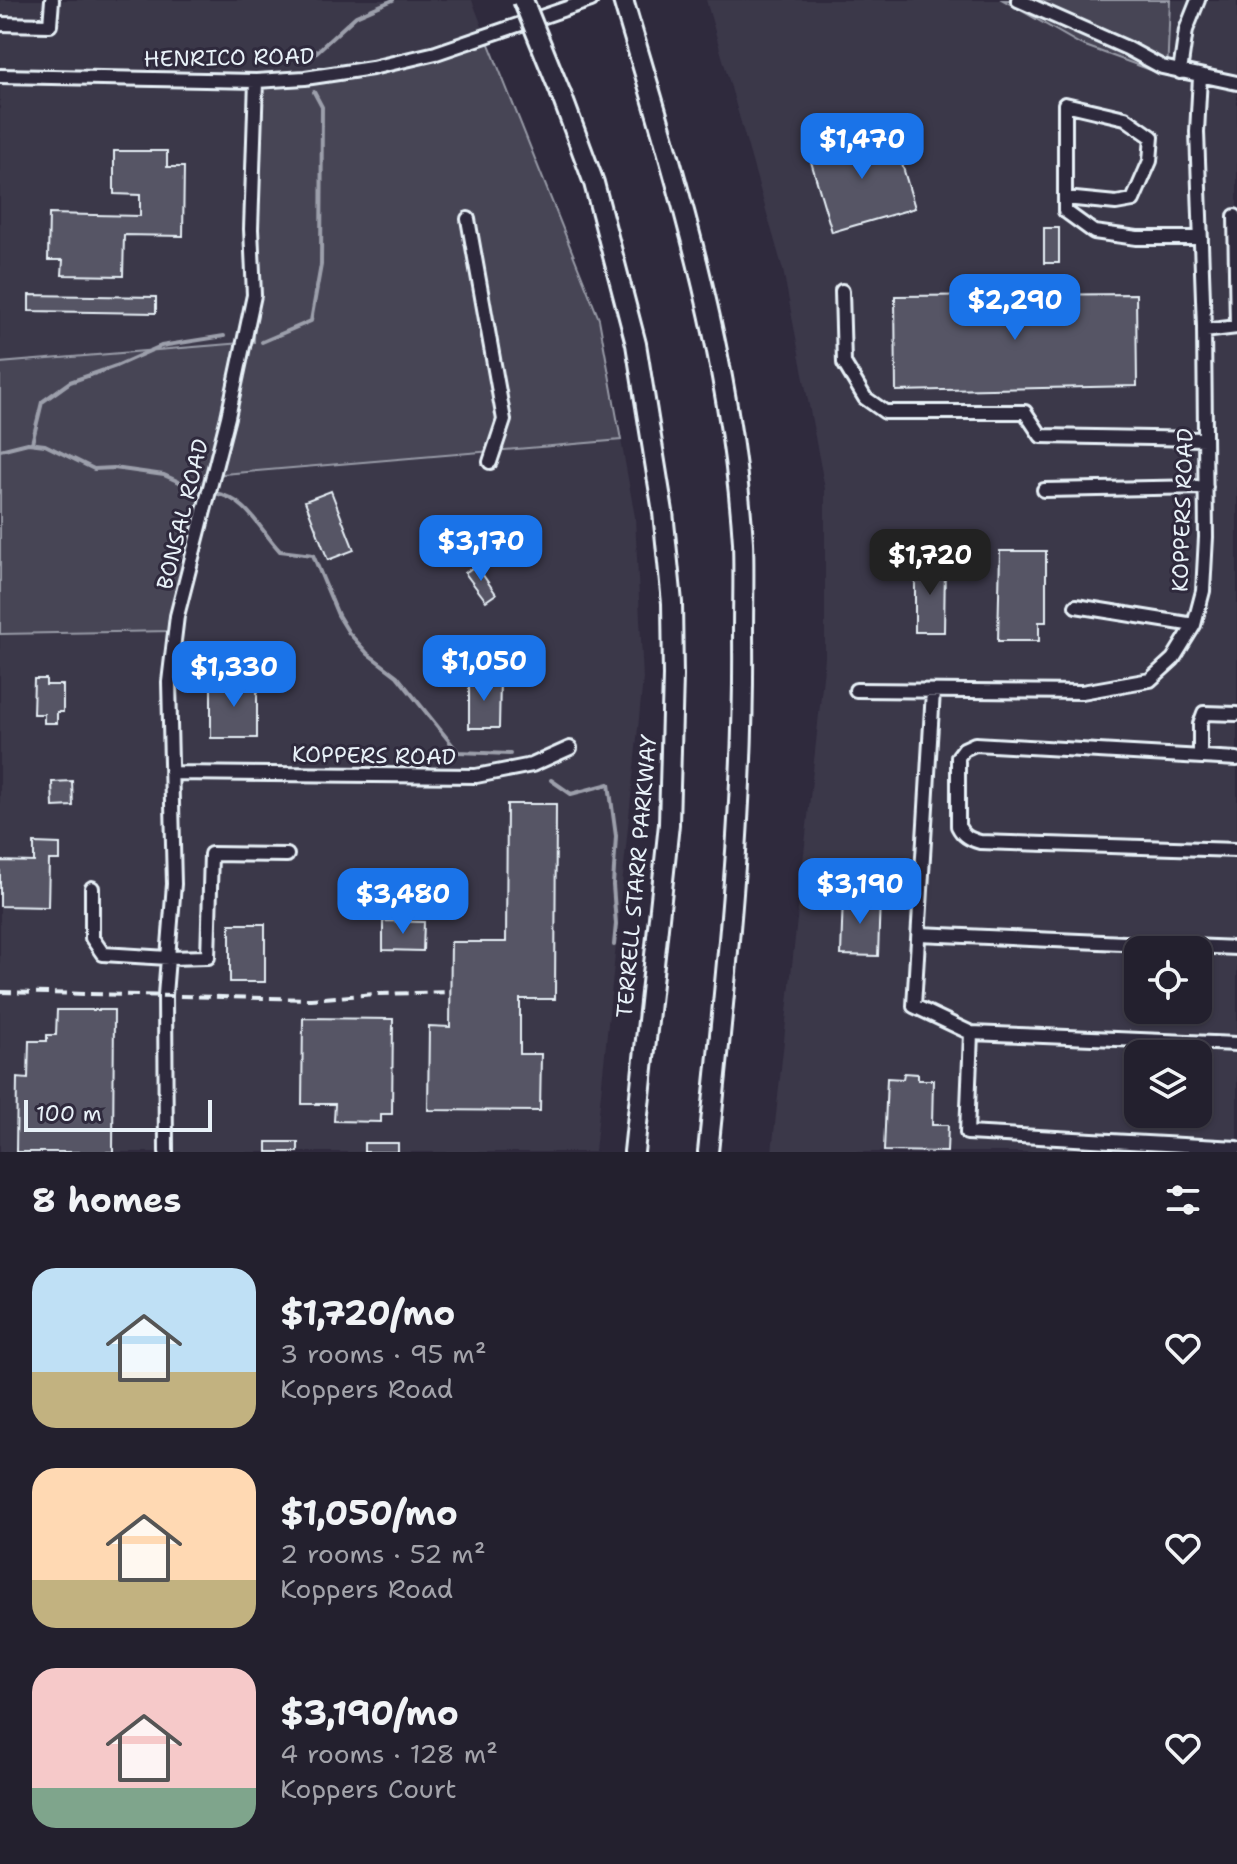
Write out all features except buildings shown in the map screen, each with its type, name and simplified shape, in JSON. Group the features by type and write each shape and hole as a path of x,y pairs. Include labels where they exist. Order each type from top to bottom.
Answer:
{"highway":[{"name":"TERRELL STARR PARKWAY","path":"523,0 594,183 636,344 663,512 672,603 669,824 634,1152"},
{"path":"623,0 684,204 715,337 729,420 743,543 744,731 730,942 708,1152"}],"street":[{"path":"0,24 50,25 52,0"},
{"name":"HENRICO ROAD","path":"0,76 256,81 345,72 436,53 591,0"},
{"path":"1018,0 1127,48 1162,67 1237,83"},
{"path":"1180,72 1186,30 1198,0"},
{"name":"KOPPERS ROAD","path":"856,690 1082,692 1150,680 1173,659 1194,625 1203,591 1206,537 1204,331 1197,132 1200,77"},
{"name":"BONSAL ROAD","path":"166,1152 165,995 174,884 169,682 177,616 188,564 228,417 254,295 251,229 256,81"},
{"path":"1065,198 1116,203 1133,200 1150,161 1152,137 1125,118 1065,104 1065,198 1065,211 1094,232 1137,238 1201,238"},
{"path":"1204,331 1237,327 1235,216"},
{"path":"468,219 504,420 490,462"},
{"path":"842,291 844,363 865,398 885,412 1025,412 1041,436 1205,439"},
{"path":"1044,490 1206,487"},
{"path":"1076,606 1194,625"},
{"path":"933,691 914,1006 971,1033 1237,1044"},
{"path":"1200,757 1200,724 1204,713 1237,714"},
{"path":"1237,759 975,744 964,749 958,757 958,826 970,840 1237,850"},
{"name":"KOPPERS ROAD","path":"173,773 476,776 532,765 570,748"},
{"path":"92,888 92,938 103,954 208,957 211,854 287,855"},
{"path":"919,934 1237,948"},
{"path":"971,1033 967,1133 1237,1148"}],"shaded area":[{"path":"0,0 472,0 485,34 359,73 261,80 254,342 0,363"},
{"path":"706,0 1003,0 1080,44 1167,76 1170,0 1237,0 1237,1152 772,1152 825,658 825,489 783,270"},
{"path":"1003,0 1170,0 1167,76 1080,44"},
{"path":"485,34 599,319 621,440 211,475 170,631 0,634 0,363 254,342 260,80 359,73"},
{"path":"621,440 635,517 643,679 595,1152 0,1152 0,634 170,630 211,475"}],"waterway":[{"path":"310,58 356,16 393,0"},
{"path":"262,342 311,321 321,265 322,107 314,92"},
{"path":"32,443 42,402 70,382 161,346 224,336"},
{"path":"0,450 28,443 45,445 94,469 114,468 164,475 186,485"},
{"path":"215,493 245,508 280,551 313,555 338,615 349,633 368,654 397,676 458,752 510,754"},
{"path":"551,780 571,794 609,784 616,836 614,945"}],"railway":[{"path":"0,992 311,999 450,992"}]}
